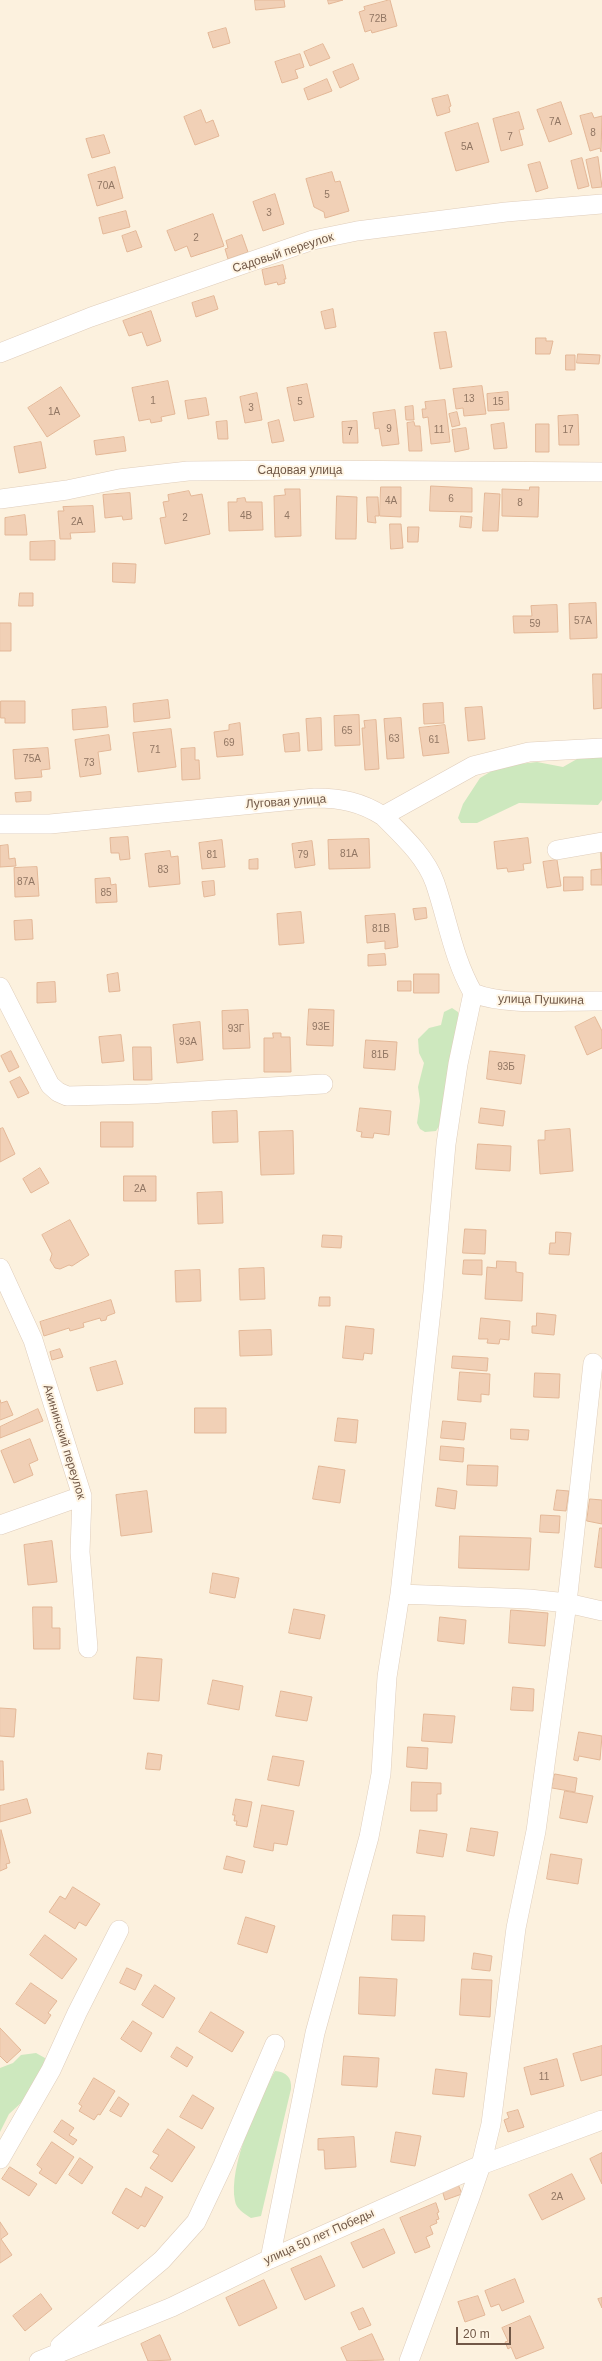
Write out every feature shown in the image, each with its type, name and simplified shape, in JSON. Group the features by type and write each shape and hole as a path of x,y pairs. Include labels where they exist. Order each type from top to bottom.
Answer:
{"street":[{"name":"Садовый переулок","path":"0,353 91,317 312,240 357,231 506,212 602,204"},
{"name":"Садовая улица","path":"0,499 67,490 119,479 188,471 305,470 602,472"},
{"path":"383,816 473,766 529,752 602,748"},
{"name":"Луговая улица","path":"0,824 50,824 315,798 351,801 368,806 383,816 423,861 435,882 457,962 473,993"},
{"path":"557,850 602,842"},
{"path":"0,987 50,1085 58,1092 67,1096 148,1094 323,1084"},
{"path":"270,2259 315,2033 369,1837 381,1774 388,1676 400,1594 432,1300 446,1144 458,1064 473,993"},
{"name":"улица Пушкина","path":"473,993 485,998 503,1001 602,1001"},
{"name":"Акининский переулок","path":"0,1268 33,1340 82,1496 80,1552 88,1648"},
{"path":"409,2361 481,2165 497,2090 516,1928 536,1831 567,1603 593,1362"},
{"path":"0,1525 82,1496"},
{"path":"400,1594 529,1599 567,1603 602,1611"},
{"path":"0,2159 51,2070 119,1930"},
{"path":"44,2359 162,2260 196,2222 223,2165 275,2044"},
{"name":"улица 50 лет Победы","path":"44,2359 172,2307 270,2259 481,2165 602,2120"}],"green space":[{"path":"584,755 602,755 602,800 598,805 519,803 477,823 461,823 458,818 463,804 480,778 500,766 537,762 563,767"},
{"path":"452,1008 458,1012 459,1018 441,1123 436,1131 425,1132 420,1129 417,1123 420,1101 418,1087 424,1063 419,1053 418,1039 429,1028 441,1025 444,1012"},
{"path":"36,2053 45,2058 44,2070 34,2091 9,2114 0,2132 0,2068 13,2063 21,2055"},
{"path":"275,2071 288,2076 291,2089 261,2216 251,2218 241,2211 235,2201 234,2187 236,2171 240,2153 253,2116"}],"building":[{"path":"255,0 284,0 285,7 256,10"},
{"path":"328,0 343,0 329,4"},
{"path":"390,0 397,26 372,33 371,30 365,32 359,12 365,10 364,7"},
{"path":"226,28 230,43 213,48 208,33"},
{"path":"323,44 330,58 310,66 304,52"},
{"path":"300,54 304,67 295,70 298,78 282,83 275,62"},
{"path":"353,64 359,79 340,88 333,72"},
{"path":"327,79 332,91 308,100 304,89"},
{"path":"448,95 451,106 449,107 450,112 437,116 432,99"},
{"path":"561,102 572,134 549,142 537,110"},
{"path":"201,110 206,123 213,120 219,136 195,145 184,117"},
{"path":"519,112 524,129 519,130 523,145 501,151 493,119"},
{"path":"592,113 594,118 602,116 601,152 600,148 590,151 580,116"},
{"path":"478,123 489,162 456,171 445,133"},
{"path":"104,135 110,153 92,158 86,139"},
{"path":"598,157 602,187 592,188 586,160"},
{"path":"582,158 589,186 578,189 571,161"},
{"path":"540,162 548,188 536,192 528,165"},
{"path":"115,167 123,198 97,206 88,175"},
{"path":"332,172 335,182 340,181 349,211 325,218 324,212 314,207 306,179"},
{"path":"275,194 284,224 263,231 253,202"},
{"path":"126,211 130,227 103,234 99,218"},
{"path":"213,214 224,246 191,257 187,246 175,251 167,231"},
{"path":"136,231 142,247 127,252 122,236"},
{"path":"242,235 248,252 228,259 225,249 228,248 226,241"},
{"path":"283,265 286,279 284,279 285,283 278,285 277,282 265,285 262,270"},
{"path":"214,296 218,309 196,317 192,303"},
{"path":"333,309 336,327 325,329 321,312"},
{"path":"151,311 161,341 147,346 142,332 129,336 123,321"},
{"path":"446,332 452,367 440,369 434,333"},
{"path":"536,338 546,338 546,341 553,341 550,354 536,354"},
{"path":"578,354 600,355 599,364 577,363"},
{"path":"566,355 575,355 575,370 566,370"},
{"path":"168,381 175,414 161,417 162,421 151,423 150,419 139,421 132,388"},
{"path":"307,384 314,417 294,421 287,388"},
{"path":"482,386 486,414 464,416 463,408 456,409 453,389"},
{"path":"61,387 80,416 47,437 28,408"},
{"path":"508,392 509,410 488,411 487,394"},
{"path":"257,393 262,420 245,423 240,397"},
{"path":"206,398 209,415 188,419 185,401"},
{"path":"445,400 450,442 431,444 428,417 423,418 422,409 426,409 425,402"},
{"path":"413,406 414,420 406,420 405,407"},
{"path":"395,410 399,444 382,446 379,428 375,429 373,413"},
{"path":"457,412 460,425 452,427 449,414"},
{"path":"578,415 579,445 559,445 558,416"},
{"path":"279,420 284,441 272,443 268,423"},
{"path":"227,421 228,439 218,439 216,422"},
{"path":"357,421 358,443 343,443 342,422"},
{"path":"414,422 415,426 420,426 422,451 409,451 407,423"},
{"path":"504,423 507,448 494,449 491,425"},
{"path":"536,424 549,424 549,452 536,452"},
{"path":"466,428 469,449 455,452 452,430"},
{"path":"124,437 126,451 96,455 94,441"},
{"path":"41,442 46,468 19,473 14,447"},
{"path":"431,486 472,488 472,512 430,511"},
{"path":"381,487 401,487 401,517 380,516"},
{"path":"530,487 539,487 538,517 502,516 502,489 529,490"},
{"path":"285,489 300,489 301,536 275,537 274,496 285,495"},
{"path":"189,491 191,496 202,494 210,534 165,544 160,518 166,517 163,502 169,501 168,495"},
{"path":"130,493 132,519 123,520 122,516 105,518 103,495"},
{"path":"485,493 500,494 498,531 483,531"},
{"path":"337,496 357,497 356,539 336,539"},
{"path":"367,497 378,497 379,516 375,516 376,523 368,522"},
{"path":"245,498 246,502 262,502 263,530 229,531 228,502 237,502 237,499"},
{"path":"93,506 95,532 70,533 71,539 60,539 58,511 64,511 63,507"},
{"path":"25,515 27,535 5,535 5,518"},
{"path":"461,516 472,517 471,528 460,527"},
{"path":"390,524 401,524 403,548 391,549"},
{"path":"408,527 419,527 418,542 408,542"},
{"path":"55,541 55,560 30,560 30,542"},
{"path":"113,563 136,564 135,583 113,582"},
{"path":"20,593 33,593 33,606 19,606"},
{"path":"596,603 597,638 570,639 569,604"},
{"path":"557,605 558,632 514,633 513,616 532,616 531,606"},
{"path":"0,623 11,623 11,651 0,651"},
{"path":"593,674 602,674 602,708 594,709"},
{"path":"168,700 170,718 134,722 133,704"},
{"path":"1,701 25,701 25,723 5,723 5,718 1,718"},
{"path":"443,703 444,723 424,724 423,704"},
{"path":"106,707 108,727 73,730 72,710"},
{"path":"482,707 485,739 468,741 465,708"},
{"path":"359,715 360,745 335,746 334,716"},
{"path":"321,718 322,750 308,751 306,719"},
{"path":"401,718 404,758 387,759 384,719"},
{"path":"376,720 379,769 365,770 362,728 365,728 364,721"},
{"path":"240,723 243,755 217,757 214,732 229,730 229,725"},
{"path":"445,725 449,753 423,756 419,728"},
{"path":"171,729 176,767 138,772 133,733"},
{"path":"299,733 300,751 285,752 283,735"},
{"path":"109,735 111,750 98,752 101,774 80,777 75,740"},
{"path":"48,748 50,769 41,770 42,777 15,779 13,750"},
{"path":"195,748 195,760 199,760 200,779 182,780 181,749"},
{"path":"31,792 31,801 16,802 15,793"},
{"path":"128,837 130,859 120,860 119,853 111,853 110,838"},
{"path":"528,838 531,863 523,864 524,870 508,872 507,868 497,869 494,842"},
{"path":"369,839 370,868 329,869 328,840"},
{"path":"222,840 225,867 202,869 199,843"},
{"path":"312,841 315,865 295,868 292,844"},
{"path":"8,845 9,859 15,858 16,866 0,867 0,846"},
{"path":"170,851 171,857 178,856 180,884 149,887 145,854"},
{"path":"601,852 602,885 591,885 591,870 601,869"},
{"path":"258,859 258,869 249,869 249,860"},
{"path":"557,860 561,886 547,888 543,862"},
{"path":"37,867 39,896 15,897 14,868"},
{"path":"564,877 583,877 583,890 564,891"},
{"path":"110,878 111,885 116,884 117,902 96,903 95,879"},
{"path":"214,881 215,895 204,897 202,882"},
{"path":"426,908 427,918 415,920 413,909"},
{"path":"301,912 304,943 279,945 277,914"},
{"path":"395,914 398,947 385,949 385,941 367,943 365,916"},
{"path":"32,920 33,939 15,940 14,921"},
{"path":"385,954 386,965 368,966 368,955"},
{"path":"118,973 120,991 109,992 107,975"},
{"path":"414,974 439,974 439,993 414,993"},
{"path":"398,981 411,981 411,991 398,991"},
{"path":"55,982 56,1002 37,1003 37,983"},
{"path":"309,1009 334,1010 333,1046 307,1045"},
{"path":"248,1010 250,1048 223,1049 222,1011"},
{"path":"595,1017 602,1031 602,1048 587,1055 575,1027"},
{"path":"200,1022 203,1060 177,1063 173,1025"},
{"path":"273,1033 281,1033 281,1037 290,1037 291,1072 264,1072 264,1038 273,1038"},
{"path":"121,1035 124,1061 102,1063 99,1037"},
{"path":"366,1040 397,1042 395,1070 364,1068"},
{"path":"133,1047 151,1047 152,1080 134,1080"},
{"path":"11,1051 19,1067 9,1072 1,1056"},
{"path":"490,1051 525,1055 521,1084 487,1079"},
{"path":"20,1077 29,1093 18,1098 10,1082"},
{"path":"360,1108 391,1111 389,1135 374,1133 373,1138 361,1137 362,1132 357,1131"},
{"path":"481,1108 505,1111 503,1126 479,1123"},
{"path":"237,1111 238,1142 213,1143 212,1112"},
{"path":"101,1122 133,1122 133,1147 101,1147"},
{"path":"3,1128 15,1154 0,1162 0,1129"},
{"path":"570,1129 573,1171 540,1174 538,1140 545,1140 545,1131"},
{"path":"293,1131 294,1174 261,1175 259,1132"},
{"path":"478,1144 511,1146 510,1171 476,1169"},
{"path":"40,1168 49,1183 31,1193 23,1179"},
{"path":"124,1176 156,1176 156,1201 124,1201"},
{"path":"222,1192 223,1223 198,1224 197,1193"},
{"path":"70,1220 89,1255 72,1266 69,1265 60,1269 55,1268 50,1260 52,1254 42,1235"},
{"path":"465,1229 486,1230 485,1254 463,1253"},
{"path":"556,1232 571,1233 569,1255 549,1254 550,1243 555,1243"},
{"path":"323,1235 342,1236 341,1248 322,1247"},
{"path":"464,1260 482,1260 482,1275 463,1274"},
{"path":"497,1261 516,1262 516,1272 523,1273 522,1301 485,1299 487,1267 496,1268"},
{"path":"264,1268 265,1299 240,1300 239,1269"},
{"path":"200,1270 201,1301 176,1302 175,1271"},
{"path":"320,1297 330,1297 330,1306 319,1306"},
{"path":"111,1300 115,1313 107,1316 106,1320 101,1321 100,1318 83,1323 84,1327 70,1331 69,1328 44,1336 40,1322"},
{"path":"537,1313 556,1315 554,1335 532,1333 532,1326 536,1326"},
{"path":"481,1318 510,1321 509,1340 500,1339 499,1344 487,1343 488,1339 479,1339"},
{"path":"346,1326 374,1329 372,1354 364,1353 363,1360 343,1358"},
{"path":"271,1330 272,1355 240,1356 239,1331"},
{"path":"60,1349 63,1357 52,1360 50,1352"},
{"path":"453,1356 488,1358 487,1371 452,1368"},
{"path":"116,1361 123,1384 97,1391 90,1368"},
{"path":"460,1372 490,1374 489,1395 481,1394 481,1402 458,1400"},
{"path":"535,1373 560,1374 559,1398 534,1397"},
{"path":"0,1400 1,1403 7,1401 13,1415 0,1420"},
{"path":"195,1408 226,1408 226,1433 195,1433"},
{"path":"38,1409 43,1421 0,1438 0,1427"},
{"path":"338,1418 358,1420 356,1443 335,1441"},
{"path":"443,1421 466,1423 464,1440 441,1438"},
{"path":"511,1429 529,1430 528,1440 511,1439"},
{"path":"30,1439 38,1460 29,1464 33,1475 14,1483 1,1451"},
{"path":"441,1446 464,1448 463,1462 440,1460"},
{"path":"468,1465 498,1466 497,1486 467,1485"},
{"path":"319,1466 345,1470 340,1503 313,1499"},
{"path":"438,1488 457,1491 455,1509 436,1506"},
{"path":"557,1490 569,1491 566,1511 554,1510"},
{"path":"147,1491 152,1532 121,1536 116,1495"},
{"path":"590,1499 602,1500 602,1524 587,1521"},
{"path":"541,1515 560,1516 559,1533 540,1532"},
{"path":"600,1528 602,1528 602,1568 595,1567"},
{"path":"460,1536 531,1538 529,1570 459,1568"},
{"path":"52,1541 57,1582 28,1585 24,1545"},
{"path":"213,1573 239,1578 235,1598 210,1593"},
{"path":"33,1607 52,1607 52,1628 60,1628 60,1649 34,1649"},
{"path":"294,1609 325,1615 320,1639 289,1633"},
{"path":"511,1610 548,1613 545,1646 509,1643"},
{"path":"440,1617 466,1620 464,1644 438,1641"},
{"path":"137,1657 162,1659 159,1701 134,1699"},
{"path":"213,1680 243,1686 239,1710 208,1704"},
{"path":"513,1687 534,1689 533,1711 511,1710"},
{"path":"281,1691 312,1697 307,1721 276,1716"},
{"path":"0,1708 16,1709 14,1737 0,1736"},
{"path":"424,1714 455,1716 452,1743 422,1741"},
{"path":"579,1732 602,1736 600,1760 579,1756 578,1761 574,1760"},
{"path":"408,1747 428,1748 427,1769 407,1767"},
{"path":"148,1753 162,1755 160,1770 146,1769"},
{"path":"273,1756 304,1761 299,1786 268,1780"},
{"path":"0,1761 3,1761 4,1790 0,1790"},
{"path":"555,1774 577,1778 575,1792 552,1788"},
{"path":"412,1782 441,1783 441,1794 437,1794 437,1811 411,1811"},
{"path":"565,1791 593,1796 587,1823 560,1818"},
{"path":"27,1799 31,1813 0,1822 0,1806"},
{"path":"236,1799 252,1802 247,1827 236,1825 237,1821 234,1821 235,1815 233,1815"},
{"path":"262,1805 294,1811 287,1845 274,1843 273,1851 254,1847"},
{"path":"471,1828 498,1832 494,1856 467,1851"},
{"path":"1,1830 10,1863 6,1864 7,1868 0,1871"},
{"path":"420,1830 447,1834 443,1857 417,1853"},
{"path":"551,1854 582,1859 578,1884 547,1879"},
{"path":"227,1856 245,1861 242,1873 224,1869"},
{"path":"73,1887 100,1904 86,1926 79,1922 75,1929 49,1912 60,1896 65,1899"},
{"path":"393,1915 425,1916 424,1941 392,1940"},
{"path":"246,1917 275,1926 267,1953 238,1944"},
{"path":"45,1935 77,1959 62,1979 30,1955"},
{"path":"474,1953 492,1956 490,1971 472,1969"},
{"path":"127,1968 142,1975 135,1990 120,1983"},
{"path":"360,1977 397,1979 395,2016 359,2014"},
{"path":"462,1979 492,1980 490,2017 460,2015"},
{"path":"31,1983 57,2001 48,2013 51,2015 45,2024 16,2004"},
{"path":"155,1985 175,1998 163,2018 142,2005"},
{"path":"211,2012 244,2032 232,2052 199,2032"},
{"path":"133,2021 152,2033 141,2052 121,2039"},
{"path":"0,2028 21,2050 7,2063 0,2056"},
{"path":"602,2046 602,2075 581,2081 573,2054"},
{"path":"177,2047 193,2057 187,2067 171,2057"},
{"path":"344,2056 379,2058 377,2087 342,2085"},
{"path":"557,2059 564,2086 531,2095 524,2068"},
{"path":"436,2069 467,2073 464,2097 433,2094"},
{"path":"94,2078 115,2091 100,2115 98,2114 94,2120 79,2111 82,2106 79,2104"},
{"path":"193,2095 214,2108 202,2129 180,2117"},
{"path":"119,2097 129,2104 121,2117 110,2111"},
{"path":"518,2110 524,2127 508,2132 504,2120 509,2118 507,2113"},
{"path":"62,2120 74,2128 69,2135 77,2140 73,2145 54,2132"},
{"path":"168,2129 195,2147 172,2182 150,2168 159,2155 153,2152"},
{"path":"396,2132 421,2136 415,2166 391,2162"},
{"path":"354,2137 356,2167 325,2169 324,2150 318,2150 318,2139"},
{"path":"52,2142 74,2157 56,2184 39,2173 42,2169 37,2165"},
{"path":"602,2153 602,2184 590,2159"},
{"path":"80,2158 93,2167 82,2184 69,2175"},
{"path":"10,2167 37,2184 29,2196 2,2179"},
{"path":"572,2174 585,2199 542,2220 529,2195"},
{"path":"458,2184 462,2194 445,2200 442,2190"},
{"path":"146,2187 163,2197 145,2227 141,2225 138,2229 112,2213 126,2188 141,2197"},
{"path":"436,2203 439,2212 437,2213 439,2219 436,2220 437,2223 430,2226 433,2234 426,2237 430,2247 415,2253 400,2218"},
{"path":"0,2222 8,2234 1,2239 12,2255 0,2263"},
{"path":"384,2229 395,2253 363,2268 351,2243"},
{"path":"321,2256 335,2286 305,2300 291,2269"},
{"path":"515,2279 524,2302 502,2311 499,2304 491,2307 485,2291"},
{"path":"264,2280 277,2308 239,2326 226,2298"},
{"path":"41,2294 52,2309 25,2331 13,2316"},
{"path":"478,2296 485,2315 465,2322 458,2302"},
{"path":"602,2298 602,2308 598,2299"},
{"path":"363,2308 371,2325 359,2330 351,2313"},
{"path":"530,2316 544,2348 516,2359 511,2347 508,2349 505,2342 508,2341 502,2328"},
{"path":"372,2334 384,2360 347,2361 341,2348"},
{"path":"160,2335 171,2360 148,2361 141,2344"}]}
